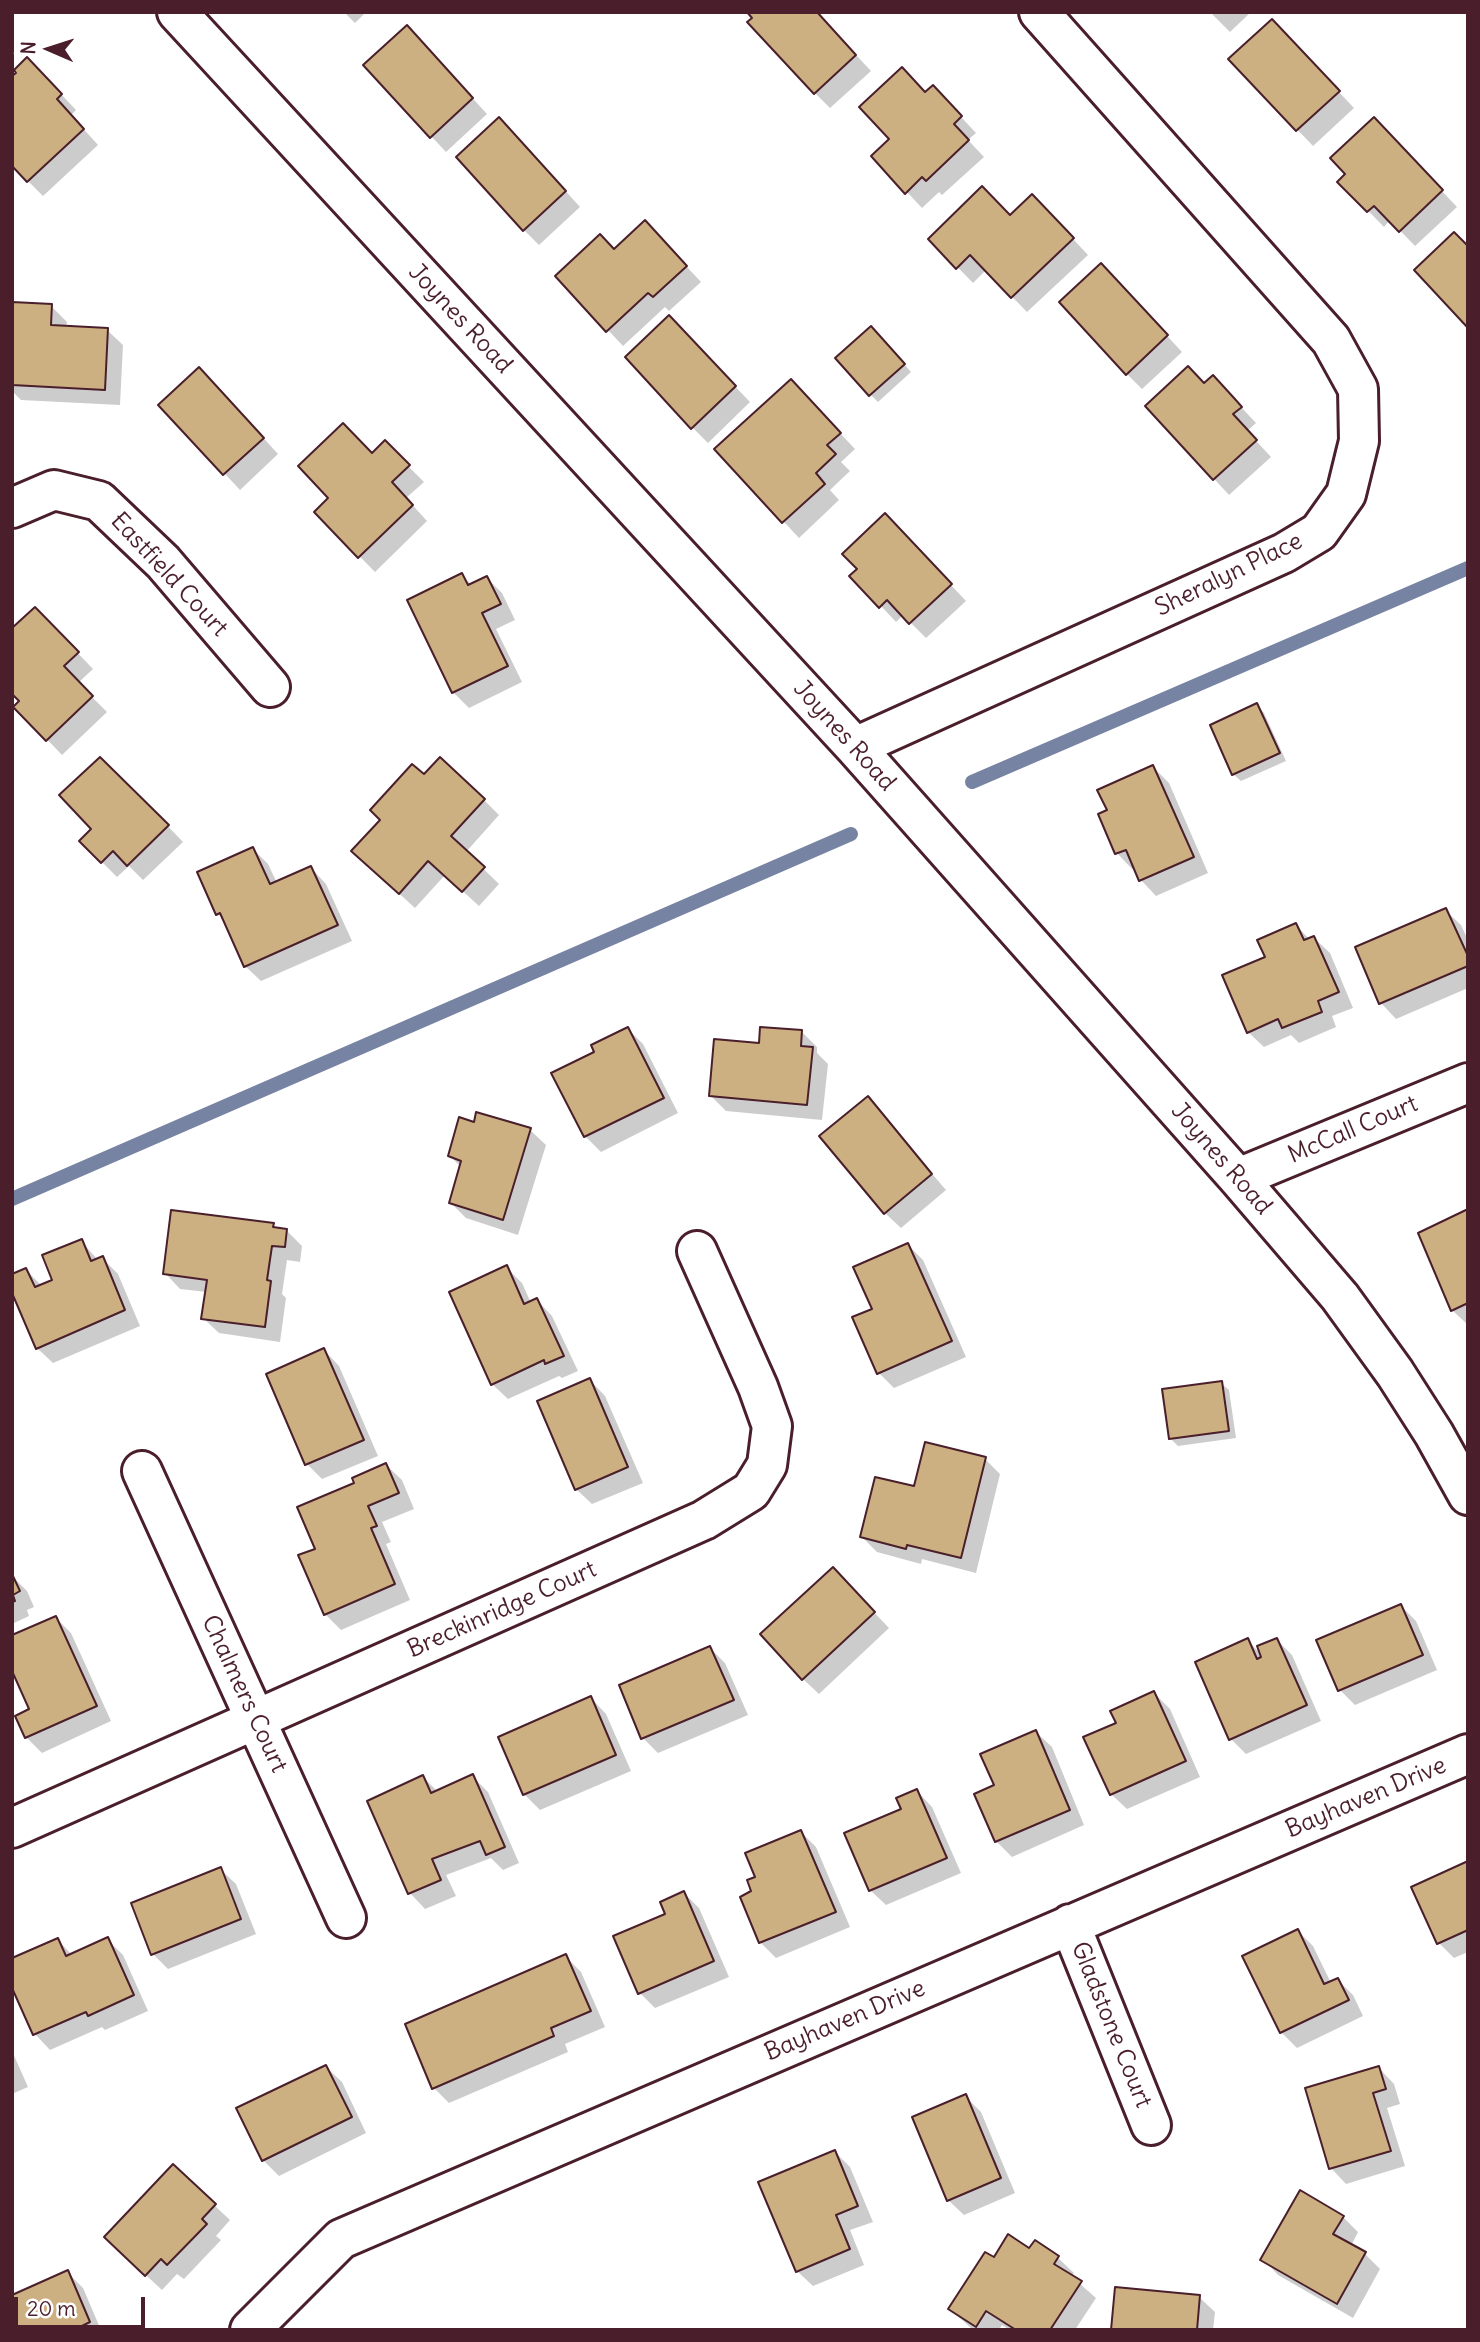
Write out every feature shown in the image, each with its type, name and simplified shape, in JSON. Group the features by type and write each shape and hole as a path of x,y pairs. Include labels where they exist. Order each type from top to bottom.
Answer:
{"street":[{"name":"Joynes Road","path":"177,12 855,747 1238,1178 1340,1297 1395,1373 1468,1494"},
{"name":"Sheralyn Place","path":"855,747 1284,553 1319,532 1346,494 1359,441 1358,389 1331,340 1039,12"},
{"name":"Eastfield Court","path":"12,508 54,490 99,501 163,562 270,687"},
{"name":"McCall Court","path":"1238,1178 1468,1083"},
{"name":"Breckinridge Court","path":"12,1828 704,1520 751,1491 767,1465 772,1426 758,1387 697,1251"},
{"name":"Chalmers Court","path":"142,1471 346,1917"},
{"name":"Bayhaven Drive","path":"250,2330 341,2239 1468,1754"},
{"name":"Gladstone Court","path":"1070,1924 1152,2125"}],"building":[{"path":"747,12 817,12 856,55 814,94 747,22 752,18"},
{"path":"1272,19 1340,91 1296,131 1228,59"},
{"path":"407,25 473,98 430,138 363,65"},
{"path":"27,57 62,94 57,99 84,129 27,182 12,166 12,76 16,73 14,70"},
{"path":"902,67 925,92 933,85 962,116 954,124 969,140 926,181 922,177 905,194 871,156 889,139 859,107"},
{"path":"499,117 566,191 523,231 456,157"},
{"path":"1374,117 1443,190 1399,232 1374,206 1367,212 1337,182 1345,174 1330,158"},
{"path":"982,186 1010,215 1032,194 1074,238 1011,298 970,255 956,269 928,239"},
{"path":"645,220 687,266 653,297 648,293 606,332 555,276 600,234 614,249"},
{"path":"1454,232 1468,246 1468,328 1414,270"},
{"path":"1101,263 1168,335 1126,375 1059,302"},
{"path":"12,302 52,304 51,325 108,328 105,390 12,385"},
{"path":"669,315 736,386 691,429 625,357"},
{"path":"871,326 905,364 869,396 835,358"},
{"path":"1188,366 1204,383 1213,375 1242,407 1233,414 1257,440 1213,480 1145,406"},
{"path":"199,367 264,438 223,475 158,405"},
{"path":"791,379 841,433 827,445 836,454 816,473 825,484 782,523 714,449"},
{"path":"343,423 372,453 385,440 410,465 392,482 413,505 358,558 314,512 328,498 298,466"},
{"path":"885,513 952,584 909,624 887,600 879,608 849,576 857,569 842,554"},
{"path":"462,573 468,585 487,576 501,604 482,613 508,666 452,693 407,600"},
{"path":"35,607 79,652 64,666 93,696 46,741 13,707 19,701 12,694 12,628"},
{"path":"1257,703 1280,753 1232,775 1210,725"},
{"path":"100,757 169,825 127,866 113,851 101,863 79,841 91,829 59,795"},
{"path":"440,757 485,799 451,836 485,867 462,892 428,861 399,894 351,851 380,820 370,810 412,764 424,774"},
{"path":"1153,765 1194,857 1139,881 1126,850 1115,854 1098,814 1107,810 1097,790"},
{"path":"253,847 270,884 311,866 338,925 244,967 220,913 216,915 197,872"},
{"path":"1446,908 1468,956 1468,966 1379,1004 1355,947"},
{"path":"1296,923 1304,940 1314,936 1339,992 1318,1001 1322,1012 1282,1028 1278,1019 1247,1033 1222,975 1265,957 1257,940"},
{"path":"628,1027 664,1098 584,1137 551,1073 594,1052 591,1045"},
{"path":"760,1027 802,1030 801,1046 813,1047 807,1105 709,1096 714,1039 759,1043"},
{"path":"868,1096 932,1174 884,1214 819,1136"},
{"path":"476,1112 531,1128 503,1220 449,1203 461,1161 448,1156 459,1117 474,1122"},
{"path":"1468,1209 1468,1303 1451,1311 1418,1233"},
{"path":"171,1210 274,1223 273,1227 287,1229 285,1247 272,1246 265,1327 201,1319 207,1280 163,1274"},
{"path":"82,1239 91,1261 103,1256 125,1310 36,1349 12,1293 12,1274 26,1268 35,1287 52,1280 42,1255"},
{"path":"908,1243 952,1341 877,1374 852,1317 872,1309 853,1267"},
{"path":"507,1265 524,1304 537,1298 564,1356 545,1364 544,1360 491,1385 449,1292"},
{"path":"324,1348 364,1440 305,1465 266,1374"},
{"path":"590,1378 628,1467 575,1490 537,1401"},
{"path":"1222,1381 1229,1431 1169,1439 1162,1389"},
{"path":"925,1442 986,1457 961,1558 907,1545 906,1549 860,1537 875,1477 914,1486"},
{"path":"386,1463 399,1493 368,1506 377,1526 371,1528 395,1584 324,1615 298,1555 315,1549 297,1507 354,1483 352,1478"},
{"path":"833,1567 875,1612 802,1680 760,1634"},
{"path":"12,1574 20,1591 13,1595 15,1601 12,1602"},
{"path":"1401,1604 1423,1655 1338,1691 1316,1640"},
{"path":"56,1616 97,1706 25,1738 15,1716 29,1709 12,1671 12,1635"},
{"path":"1248,1638 1257,1659 1261,1657 1257,1646 1277,1638 1307,1705 1229,1740 1195,1662"},
{"path":"710,1646 734,1700 641,1739 619,1685"},
{"path":"1154,1691 1186,1761 1110,1795 1083,1737 1116,1723 1110,1711"},
{"path":"591,1696 616,1755 523,1795 498,1737"},
{"path":"1036,1730 1070,1810 995,1842 974,1794 994,1785 980,1754"},
{"path":"473,1774 505,1847 486,1855 480,1841 432,1859 441,1880 408,1894 367,1801 423,1775 431,1793"},
{"path":"917,1789 947,1858 869,1891 844,1833 901,1809 896,1798"},
{"path":"801,1830 836,1912 759,1943 740,1897 751,1891 747,1880 755,1877 745,1853"},
{"path":"1468,1861 1468,1930 1437,1944 1411,1887"},
{"path":"221,1867 241,1919 151,1955 131,1903"},
{"path":"684,1891 714,1961 638,1994 613,1936 665,1914 660,1902"},
{"path":"1298,1929 1324,1984 1338,1978 1349,2000 1280,2033 1242,1956"},
{"path":"108,1937 134,1995 88,2016 86,2012 33,2035 12,1988 12,1958 58,1938 66,1956"},
{"path":"566,1954 591,2011 551,2028 554,2036 432,2089 405,2024"},
{"path":"326,2065 352,2117 262,2161 236,2108"},
{"path":"1379,2066 1386,2089 1373,2093 1391,2151 1329,2169 1305,2088"},
{"path":"966,2094 1001,2178 947,2201 912,2117"},
{"path":"835,2150 858,2206 836,2215 850,2249 796,2272 758,2182"},
{"path":"173,2164 216,2204 202,2219 207,2224 167,2265 161,2259 145,2276 104,2237"},
{"path":"1300,2190 1344,2216 1333,2234 1366,2252 1337,2304 1260,2260"},
{"path":"1008,2234 1029,2248 1035,2240 1059,2256 1054,2264 1082,2281 1050,2330 1016,2330 986,2311 976,2327 948,2309 985,2252 994,2257"},
{"path":"68,2270 90,2322 74,2330 12,2330 12,2295"},
{"path":"1115,2287 1200,2295 1197,2330 1111,2330"}],"waterway":[{"path":"972,782 1468,568"},
{"path":"12,1199 851,834"}]}
